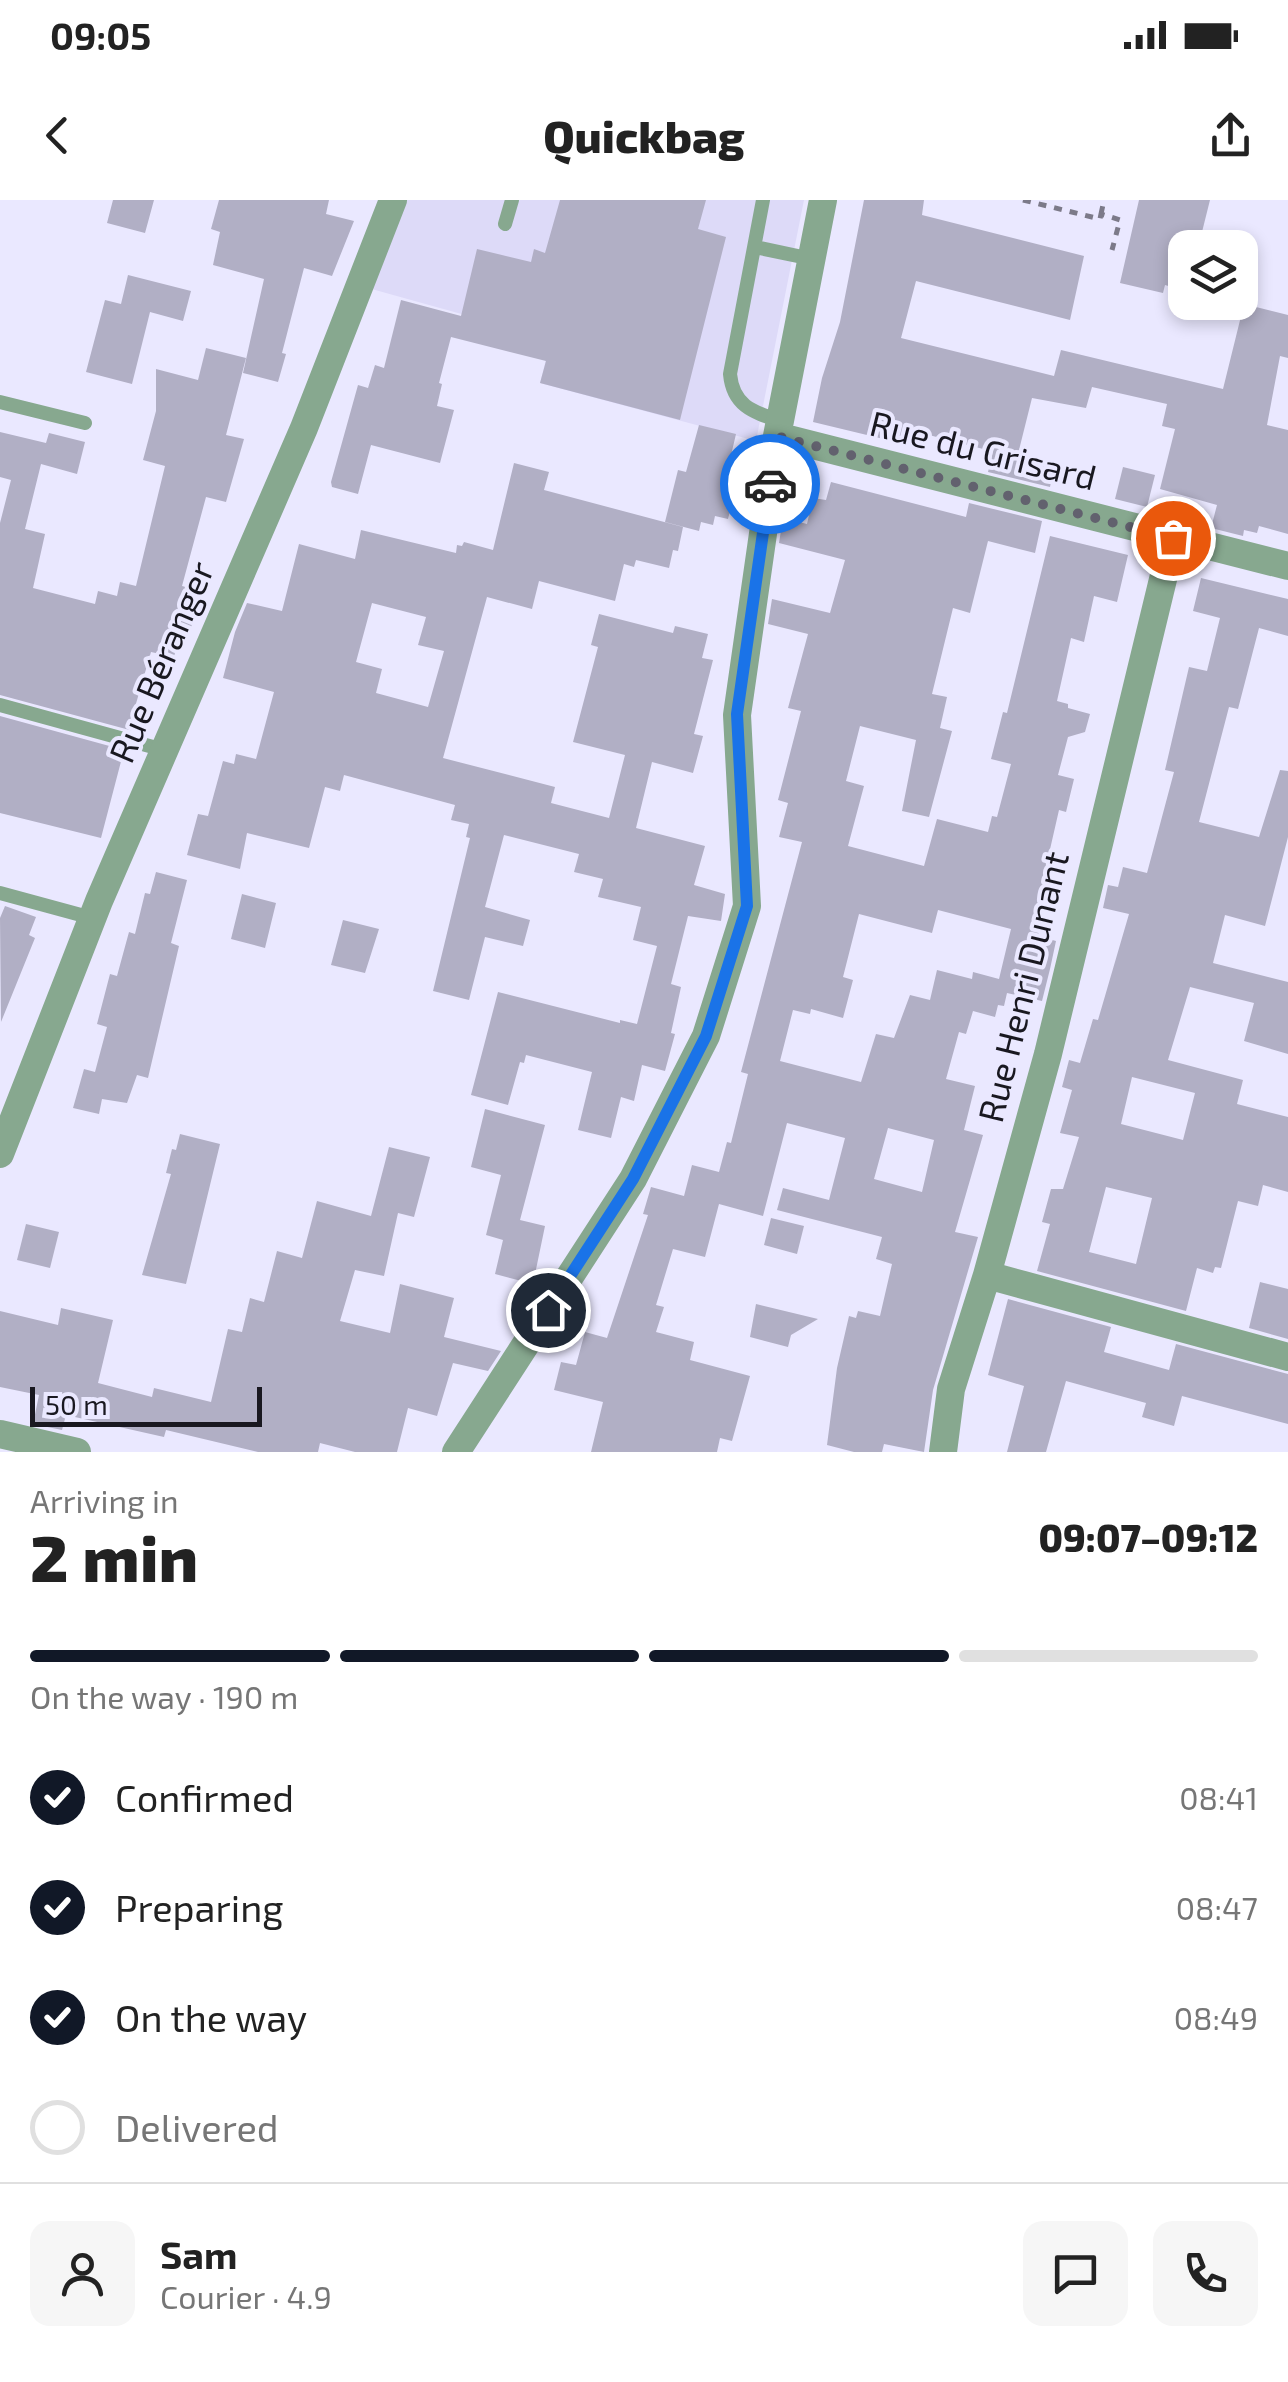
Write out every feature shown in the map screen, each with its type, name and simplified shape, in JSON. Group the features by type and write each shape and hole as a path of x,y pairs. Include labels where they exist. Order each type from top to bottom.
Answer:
{"street":[{"name":"Rue Béranger","path":"0,1154 92,918 304,428 393,200"},
{"path":"456,1452 633,1179 706,1036 747,906 737,714 778,429 824,200"},
{"name":"Rue du Grisard","path":"778,429 1288,566"},
{"name":"Rue Henri Dunant","path":"943,1452 951,1388 987,1275 1048,1054 1173,538"},
{"path":"987,1275 1288,1358"},
{"path":"0,1434 76,1452"}],"lane":[{"path":"505,224 512,200"},
{"path":"763,200 730,374 731,387 745,409 778,429"},
{"path":"755,247 812,258"},
{"path":"0,402 85,423"},
{"path":"0,705 164,750"},
{"path":"0,893 92,918"}],"path":[{"path":"1023,200 1100,218 1104,200"},
{"path":"1101,214 1120,220 1112,250"}],"shaded area":[{"path":"404,200 804,200 756,441 540,383 551,339 368,288"}],"building":[{"path":"113,200 154,200 145,233 107,223"},
{"path":"219,200 329,200 326,214 354,221 332,276 304,268 278,382 243,373 264,279 213,265 220,232 211,229"},
{"path":"560,200 706,200 698,229 726,237 680,420 540,383 546,361 451,337 437,406 454,410 440,463 371,445 358,494 332,487 358,385 368,388 375,365 384,368 401,300 461,316 477,249 531,262 534,249 545,253"},
{"path":"864,200 924,200 922,215 1084,256 1070,320 916,281 901,338 1054,376 1061,350 1223,389 1240,320 1258,320 1258,308 1288,315 1288,358 1280,356 1267,425 1288,430 1288,534 1259,526 1257,533 1244,530 1243,536 1211,528 1217,505 1160,489 1175,429 1162,426 1167,404 1092,387 1086,408 1032,398 1017,458 1054,467 1050,487 988,472 993,451 929,435 925,449 813,422 840,322"},
{"path":"1139,200 1210,200 1202,230 1168,230 1168,286 1163,293 1120,283"},
{"path":"128,275 191,291 183,321 150,312 132,384 86,372 105,300 121,304"},
{"path":"206,348 246,358 226,435 244,439 226,502 206,497 182,586 205,592 185,642 178,640 174,657 151,652 135,707 143,709 137,732 0,695 0,523 11,480 0,477 0,432 46,443 49,433 85,442 77,474 41,464 25,529 45,534 33,588 95,604 98,591 117,596 120,582 136,586 165,466 143,460 156,411 156,369 198,380"},
{"path":"699,425 736,434 724,485 736,488 728,519 715,516 713,525 701,522 699,531 665,522 678,470 686,472"},
{"path":"514,463 549,472 544,490 683,527 678,551 673,550 669,568 636,560 634,567 624,564 615,601 539,581 532,609 487,597 443,758 555,787 551,803 609,818 625,755 573,742 598,647 591,645 599,614 673,633 675,626 708,634 702,658 713,660 694,734 703,736 693,773 652,762 636,828 705,846 694,885 725,894 721,921 688,916 671,984 681,987 665,1071 642,1065 634,1101 621,1097 611,1138 578,1130 592,1072 526,1055 524,1063 520,1062 508,1105 471,1095 498,992 637,1024 657,946 633,940 641,907 598,897 603,879 574,872 579,854 504,835 485,907 530,920 523,946 485,937 469,1000 433,991 470,838 466,837 469,824 451,820 455,805 344,775 340,791 325,787 309,848 247,833 240,869 187,855 198,814 208,816 223,761 234,764 236,754 256,759 274,692 223,678 247,603 282,611 299,544 355,559 361,530 456,553 457,545 464,542 493,550","holes":["372,603 426,617 418,645 444,651 428,707 376,693 382,669 356,662"]},
{"path":"1123,467 1155,475 1147,507 1115,499"},
{"path":"831,482 966,517 969,503 1042,521 1035,553 988,541 970,613 953,608 932,694 947,697 940,728 952,731 929,817 902,811 916,740 860,726 846,781 864,786 848,846 924,866 937,819 988,832 992,816 997,817 1011,764 991,759 1003,712 1007,713 1050,536 1128,555 1117,602 1094,596 1084,642 1071,638 1057,701 1090,714 1085,732 1068,737 1058,775 1074,779 1066,812 1059,810 1043,880 1051,882 1038,936 1056,941 1050,969 1042,1001 1007,993 1004,1006 998,1005 995,1017 973,1011 966,1034 959,1032 946,1079 975,1086 964,1130 983,1135 955,1232 978,1237 933,1390 924,1452 884,1444 882,1452 854,1452 827,1445 837,1368 849,1316 856,1318 858,1311 880,1316 892,1264 876,1259 882,1237 777,1210 783,1188 829,1200 845,1138 787,1123 763,1216 719,1204 705,1257 673,1249 656,1305 664,1307 656,1332 694,1342 690,1360 750,1376 732,1441 720,1438 717,1452 591,1452 603,1402 554,1390 561,1362 576,1365 585,1332 607,1338 648,1215 643,1214 651,1187 684,1196 692,1165 719,1172 727,1142 731,1143 748,1074 741,1072 802,842 779,837 788,803 778,800 801,711 788,708 808,634 768,624 772,599 830,613 845,560 779,543 783,518 807,524 813,498 826,500","holes":["938,910 1011,929 999,979 973,972 972,979 937,970 930,1000 910,995 894,1038 876,1034 861,1082 780,1061 793,1010 810,1014 811,1009 843,1018 853,980 843,977 859,914 932,933","888,1128 934,1140 922,1192 874,1179"]},
{"path":"1201,578 1288,599 1288,636 1259,628 1238,709 1229,707 1199,822 1259,837 1280,770 1288,771 1288,837 1265,926 1225,915 1213,963 1288,982 1288,1054 1244,1041 1254,1003 1190,987 1168,1060 1243,1080 1237,1104 1288,1117 1288,1192 1263,1185 1258,1206 1238,1201 1221,1268 1215,1267 1213,1273 1197,1268 1186,1311 1037,1271 1050,1224 1042,1222 1051,1189 1063,1189 1079,1137 1060,1133 1072,1090 1062,1087 1069,1060 1080,1063 1093,1019 1098,1020 1129,914 1103,908 1108,885 1118,887 1123,867 1147,873 1174,772 1165,770 1189,667 1207,671 1220,618 1193,611","holes":["1132,1077 1195,1093 1183,1140 1121,1124","1106,1187 1152,1198 1136,1264 1089,1252"]},
{"path":"0,716 124,750 101,838 0,813"},
{"path":"156,872 187,880 171,943 179,946 148,1078 137,1075 127,1103 102,1099 99,1114 73,1108 84,1069 95,1072 107,1027 97,1024 110,974 117,976 129,932 135,934 145,893 150,894"},
{"path":"242,894 276,903 265,948 231,939"},
{"path":"5,906 36,917 29,935 35,938 1,1022 0,918"},
{"path":"343,920 379,929 365,973 331,965"},
{"path":"485,1109 545,1125 520,1220 545,1226 533,1284 495,1274 503,1240 486,1235 501,1175 471,1167"},
{"path":"180,1134 220,1144 186,1284 142,1275 171,1174 166,1173 172,1149 176,1150"},
{"path":"389,1147 430,1157 414,1217 398,1213 384,1276 355,1270 340,1321 390,1333 400,1284 454,1298 444,1337 501,1351 488,1371 453,1363 437,1416 408,1408 397,1452 355,1452 320,1443 318,1452 258,1452 166,1430 164,1437 66,1415 62,1430 33,1424 39,1395 0,1387 0,1311 58,1325 61,1308 113,1320 98,1383 152,1397 154,1388 211,1402 228,1329 242,1332 250,1298 264,1302 277,1251 302,1258 317,1201 371,1216"},
{"path":"771,1218 804,1226 797,1254 764,1245"},
{"path":"26,1224 59,1232 50,1268 17,1260"},
{"path":"1260,1282 1288,1289 1288,1339 1249,1328"},
{"path":"1008,1299 1111,1327 1104,1352 1169,1370 1176,1344 1288,1374 1288,1424 1182,1396 1174,1426 1142,1417 1146,1403 1066,1381 1046,1452 1007,1452 1024,1386 988,1375"},
{"path":"756,1304 818,1319 791,1335 788,1347 750,1337"}],"way so far":[{"path":"770,484 776,436 1173,538"}],"route":[{"path":"548,1310 633,1179 706,1036 747,906 737,714 770,484"}]}
